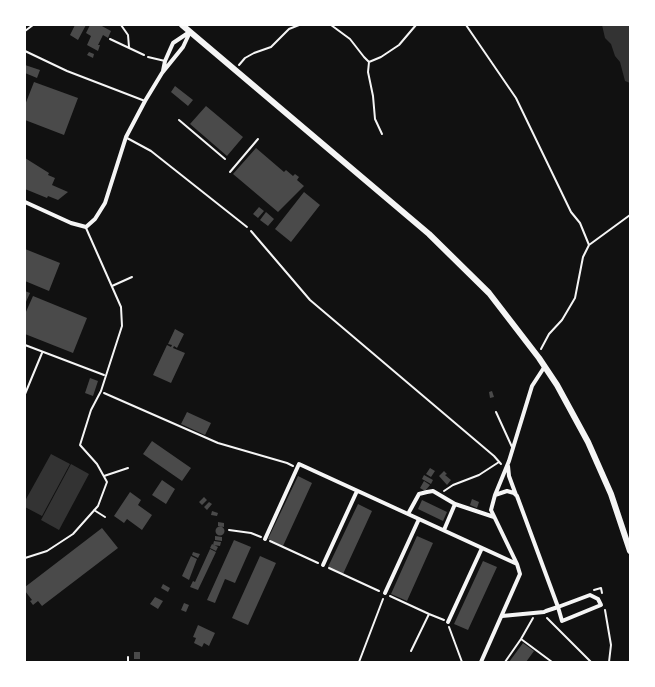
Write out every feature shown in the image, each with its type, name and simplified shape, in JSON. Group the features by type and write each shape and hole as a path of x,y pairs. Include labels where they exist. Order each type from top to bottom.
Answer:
{"main road":[{"path":"182,25 429,234 489,292 545,366 557,385 588,442 611,494 630,551"}],"street":[{"path":"162,73 165,61 174,43 190,32"},
{"path":"25,202 71,223 86,227 95,219 105,203 126,137 162,73 183,47 190,32"},
{"path":"481,662 520,574 494,517 492,506 509,461 532,386 545,366"},
{"path":"502,616 546,612 558,607 590,594 598,599 600,605 562,621 558,607 509,476 509,461"},
{"path":"265,539 299,464 516,564"},
{"path":"323,565 357,491"},
{"path":"408,514 419,494 433,491 455,504 494,517"},
{"path":"496,495 507,491 517,496"},
{"path":"444,530 455,504"},
{"path":"385,593 419,519"},
{"path":"448,622 482,548"}],"lane":[{"path":"25,51 67,71 146,101"},
{"path":"148,57 165,61"},
{"path":"179,120 224,159"},
{"path":"126,137 151,151 247,227"},
{"path":"230,172 258,139"},
{"path":"25,558 47,551 73,534 98,506 107,482 97,464 80,445 91,410 101,391 122,326 121,307 86,227"},
{"path":"112,286 132,278"},
{"path":"25,345 105,376"},
{"path":"25,394 42,352"},
{"path":"496,412 512,450"},
{"path":"104,476 128,468"},
{"path":"94,510 105,517"},
{"path":"128,657 128,662"}],"path":[{"path":"25,31 33,25"},
{"path":"121,25 128,35 129,47"},
{"path":"234,70 245,58 271,47 289,29 298,25"},
{"path":"332,25 350,39 369,62"},
{"path":"369,62 381,58 399,45 416,25"},
{"path":"466,25 516,98 571,212 580,223 589,245"},
{"path":"110,39 148,57"},
{"path":"369,62 368,72 375,119 382,134"},
{"path":"539,358 542,356 541,348 549,334 562,320 575,298 584,257 589,245 630,215"},
{"path":"247,227 310,300 494,456 506,470"},
{"path":"101,391 218,443 287,462 297,468"},
{"path":"441,494 446,489 479,475 499,462"},
{"path":"229,530 251,533 448,622 462,662"},
{"path":"593,591 601,588 603,598"},
{"path":"359,662 385,593"},
{"path":"605,607 611,645 609,662"},
{"path":"546,612 548,620 592,662"},
{"path":"505,662 536,613"},
{"path":"412,651 429,614"},
{"path":"521,639 552,662"}],"shaded area":[{"path":"602,25 630,25 630,83 625,81 620,62 615,56 611,44 605,38"},
{"path":"51,454 70,464 42,516 25,507 25,501"},
{"path":"71,464 89,474 59,530 41,520"}],"building":[{"path":"75,25 86,25 78,40 70,35"},
{"path":"90,25 100,25 111,31 108,38 103,35 98,45 100,45 98,51 87,45 91,36 86,33"},
{"path":"89,52 94,54 93,58 87,55"},
{"path":"25,65 40,70 37,78 25,73"},
{"path":"34,82 78,98 64,135 25,120 25,105"},
{"path":"175,86 193,100 188,106 171,92"},
{"path":"206,106 243,137 227,156 190,124"},
{"path":"256,148 284,172 286,170 293,176 295,174 299,177 297,180 304,186 278,212 233,174"},
{"path":"25,158 55,178 52,185 68,192 58,200 48,196 47,198 25,189"},
{"path":"304,192 320,205 291,242 275,229"},
{"path":"259,207 264,211 258,218 253,214"},
{"path":"266,212 274,219 268,226 260,220"},
{"path":"25,249 60,263 49,291 25,281"},
{"path":"25,291 30,293 25,304"},
{"path":"33,296 87,318 73,353 25,334 25,314"},
{"path":"175,329 184,334 177,348 174,346 173,348 185,353 171,383 153,375 167,345 171,347 172,345 168,344"},
{"path":"90,378 98,381 93,396 85,393"},
{"path":"492,391 494,397 490,398 489,392"},
{"path":"187,412 211,423 205,435 181,424"},
{"path":"152,441 191,468 182,481 143,454"},
{"path":"430,468 435,471 431,477 426,474"},
{"path":"444,471 447,474 445,475 451,480 447,485 439,476"},
{"path":"424,475 433,480 431,484 422,479"},
{"path":"298,476 312,483 283,546 268,539"},
{"path":"162,480 175,489 166,504 152,495"},
{"path":"424,481 430,485 425,491 420,488"},
{"path":"130,492 141,500 138,505 152,515 142,530 127,519 124,523 114,516"},
{"path":"204,497 207,500 202,505 199,502"},
{"path":"472,499 479,502 477,508 470,505"},
{"path":"422,500 447,512 443,521 418,509"},
{"path":"209,502 212,504 207,510 204,507"},
{"path":"358,504 372,511 343,574 328,567"},
{"path":"212,511 218,513 217,516 211,515"},
{"path":"218,522 224,523 224,527 218,526"},
{"path":"220,527 224,531 220,535 216,531"},
{"path":"102,528 118,548 42,606 38,601 33,605 30,601 32,600 25,591 25,587"},
{"path":"215,536 222,537 222,541 215,540"},
{"path":"417,536 433,543 407,601 391,594"},
{"path":"234,540 251,547 235,583 225,579 215,603 207,600"},
{"path":"214,541 221,542 220,546 213,545"},
{"path":"212,544 218,547 216,551 210,548"},
{"path":"210,549 216,552 198,590 190,587 193,581 195,582"},
{"path":"193,552 200,554 198,558 192,555"},
{"path":"191,556 197,559 189,580 182,576"},
{"path":"260,556 276,563 248,625 232,618"},
{"path":"483,561 497,567 468,630 454,624"},
{"path":"163,584 170,588 168,592 161,588"},
{"path":"155,597 163,601 158,609 150,604"},
{"path":"184,603 189,605 186,612 181,610"},
{"path":"198,625 215,633 209,646 204,643 202,647 194,643 196,638 193,637"},
{"path":"523,643 534,651 526,662 509,662"},
{"path":"134,652 140,652 140,659 134,659"}]}
